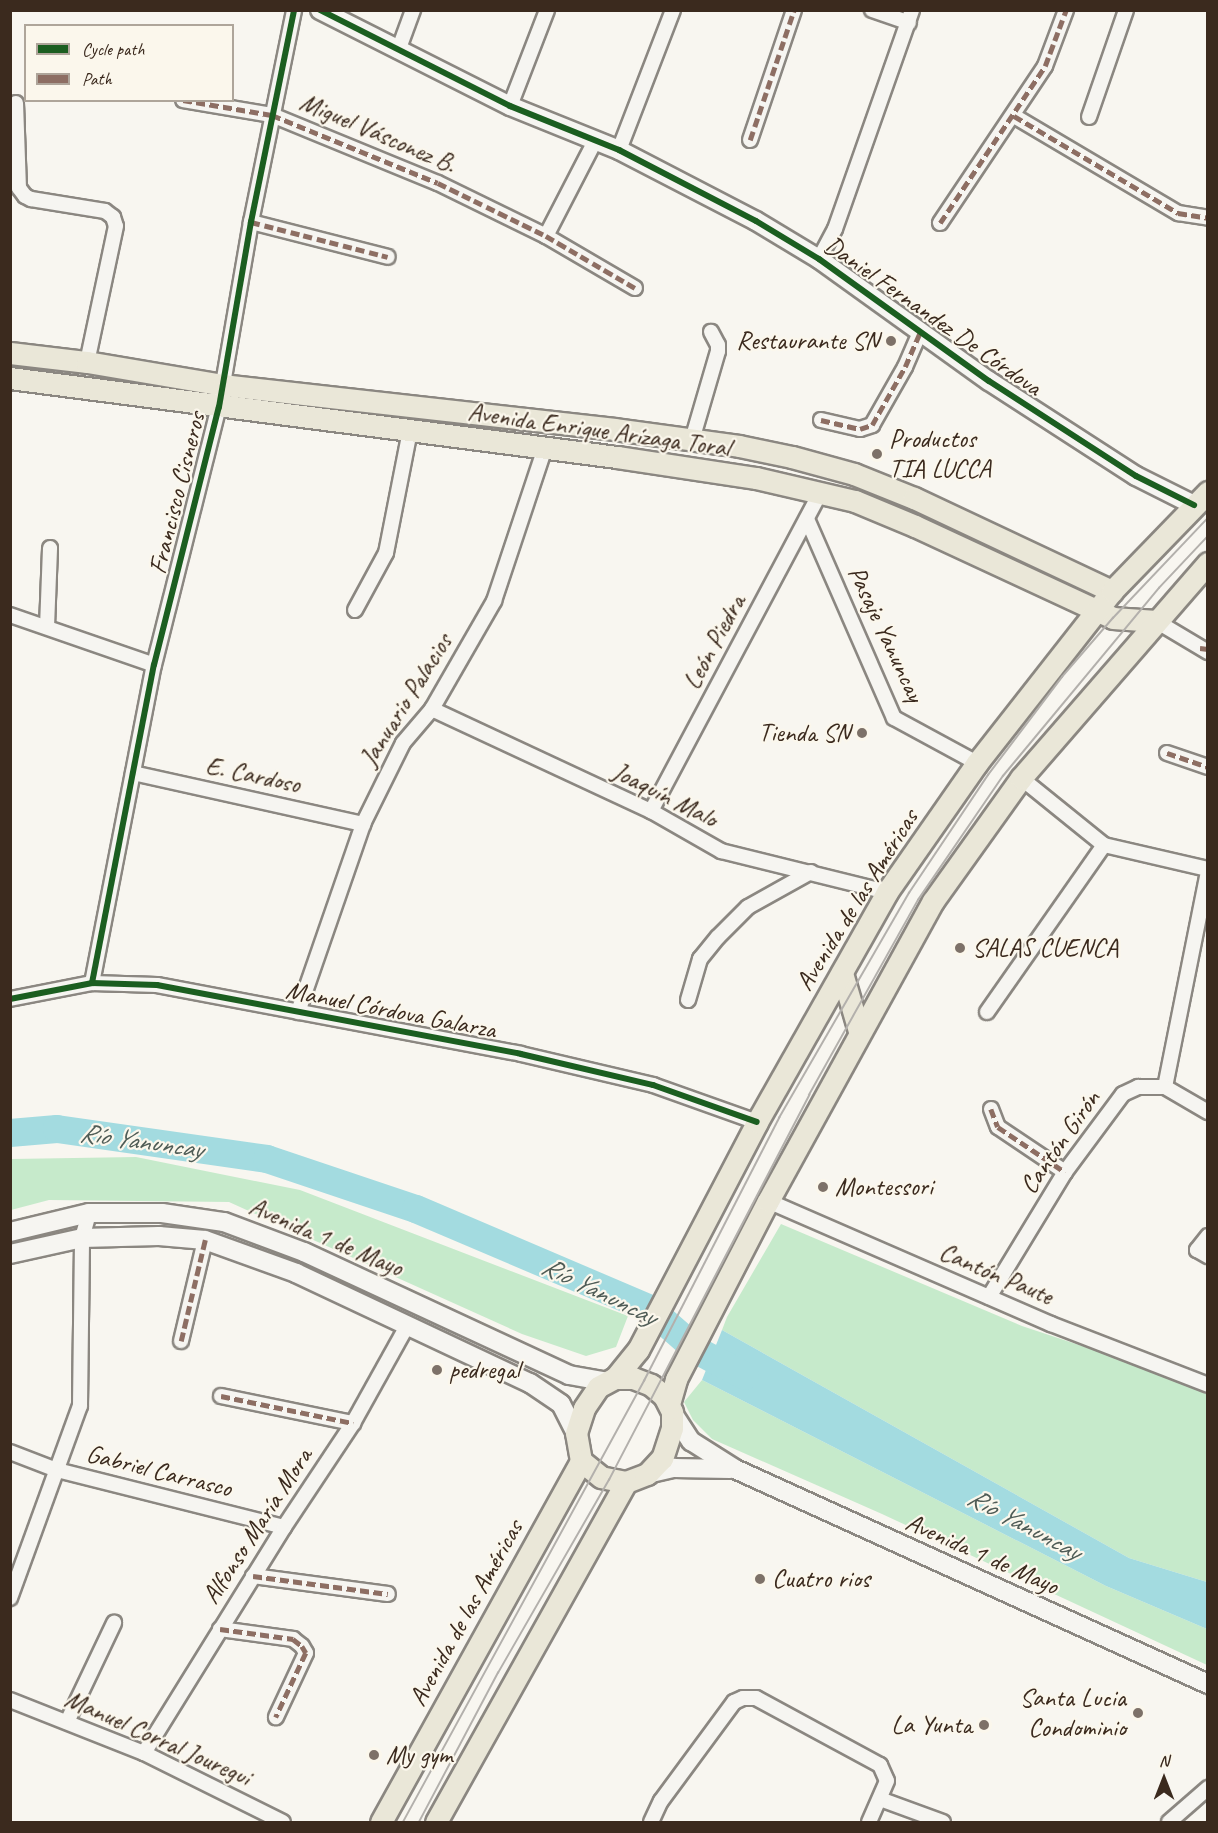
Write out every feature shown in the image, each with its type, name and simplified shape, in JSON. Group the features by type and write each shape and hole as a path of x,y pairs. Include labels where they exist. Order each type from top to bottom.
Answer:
{"main road":[{"name":"Daniel Fernandez De Córdova","path":"320,10 510,106 619,150 756,221 819,259 989,381 1136,476 1201,499"},
{"name":"Avenida Enrique Arízaga Toral","path":"10,353 87,362 223,385 692,440 782,454 855,474 914,498 1112,591"},
{"name":"Avenida Enrique Arízaga Toral","path":"10,378 756,478 819,495 855,501 915,525 1122,620 1156,621"},
{"name":"Avenida de las Américas","path":"381,1822 581,1461 576,1434 584,1408 598,1387 611,1380 638,1350 757,1122 887,892 977,763 1112,591 1201,499"},
{"path":"581,1461 601,1477 626,1482 647,1474 666,1451 672,1428 670,1408 676,1379 859,1031 933,901 1021,778 1208,563"},
{"path":"842,973 859,1031"},
{"name":"Avenida 1 de Mayo","path":"10,1232 89,1212 162,1213 224,1222 304,1252 569,1375 611,1380"},
{"name":"Avenida 1 de Mayo","path":"10,1254 82,1238 159,1236 205,1240 296,1273 408,1324 551,1395 561,1404 576,1434"},
{"path":"611,1380 633,1378 644,1381 658,1389 670,1408"},
{"name":"Avenida 1 de Mayo","path":"670,1408 691,1441 735,1469 1208,1684"},
{"name":"Avenida 1 de Mayo","path":"647,1474 674,1468 735,1469"},
{"path":"436,1822 626,1482"}],"street":[{"name":"Francisco Cisneros","path":"92,983 154,665 219,407 251,222 294,10"},
{"path":"398,51 412,10"},
{"path":"510,106 548,10"},
{"path":"619,150 673,10"},
{"path":"750,140 794,10"},
{"path":"819,259 835,229 911,17 872,10"},
{"path":"940,223 1014,116 1045,66 1066,10"},
{"path":"1089,117 1126,10"},
{"name":"Miguel Vásconez B.","path":"195,102 272,115 438,183 546,236 635,288"},
{"path":"16,103 19,188 25,196 31,199 105,211 113,217 116,226 87,362"},
{"path":"1014,116 1178,213 1208,218"},
{"path":"546,236 596,139"},
{"path":"251,222 388,257"},
{"path":"820,420 860,429 872,425 905,367 921,330"},
{"path":"692,440 718,351 718,345 711,332"},
{"path":"355,610 386,553 410,431"},
{"name":"Januario Palacios","path":"298,1012 363,824 403,743 432,709 494,601 545,448"},
{"name":"León Piedra","path":"651,811 819,495"},
{"name":"Pasaje Yanuncay","path":"807,519 894,718 977,763"},
{"path":"47,627 50,548"},
{"path":"10,615 154,665"},
{"path":"1156,621 1208,652"},
{"name":"Joaquín Malo","path":"432,709 651,811 721,851 887,892"},
{"path":"1167,753 1208,768"},
{"name":"E. Cardoso","path":"133,773 363,824"},
{"path":"1021,778 1104,845 1208,871 1165,1087 1208,1112"},
{"path":"987,1012 1104,845"},
{"path":"688,1000 700,959 718,937 748,907 811,872"},
{"name":"Manuel Córdova Galarza","path":"10,999 92,983 157,985 521,1054 653,1085 757,1122"},
{"name":"Cantón Girón","path":"989,1297 1065,1172 1122,1094 1138,1087 1165,1087"},
{"path":"991,1109 998,1127 1065,1172"},
{"name":"Cantón Paute","path":"768,1201 1051,1324 1208,1384"},
{"path":"10,1598 14,1579 80,1406 82,1238 89,1212"},
{"path":"1202,1253 1208,1236"},
{"path":"181,1341 205,1240"},
{"name":"Alfonso María Mora","path":"144,1753 284,1527 353,1423 408,1324"},
{"path":"221,1396 353,1423"},
{"name":"Gabriel Carrasco","path":"10,1452 57,1470 284,1527"},
{"path":"253,1576 388,1594"},
{"path":"67,1722 114,1623"},
{"path":"220,1629 293,1639 302,1646 306,1653 276,1717"},
{"path":"651,1822 661,1801 734,1702 743,1698 756,1698 880,1765 887,1780 869,1822"},
{"name":"Manuel Corral Jouregui","path":"10,1700 144,1753 284,1822"},
{"path":"1169,1822 1208,1788"},
{"path":"880,1799 943,1822"}],"green space":[{"path":"136,1157 300,1190 628,1316 616,1347 586,1356 522,1334 229,1202 49,1200 11,1210 11,1159"},
{"path":"781,1224 1022,1326 1130,1362 1207,1394 1207,1582 1129,1558 722,1330 727,1317"},
{"path":"702,1380 1106,1586 1207,1629 1207,1665 882,1514 712,1439 693,1420 684,1402"}],"water":[{"path":"722,1330 1129,1558 1207,1582 1207,1629 1106,1586 702,1380"}],"waterway":[{"name":"Río Yanuncay","path":"10,1133 57,1129 267,1159 416,1209 650,1309 698,1351 745,1376"}],"tram line":[{"path":"403,1822 644,1381 779,1118 909,893 988,775 1062,677 1113,618 1208,518"},
{"path":"419,1822 498,1673 609,1480 809,1095 918,900 1003,776 1159,588 1208,536"}],"marked path":[{"path":"750,140 794,10"},
{"path":"940,223 1045,66 1066,10"},
{"path":"195,102 272,115 438,183 546,236 635,288"},
{"path":"1014,116 1178,213 1208,218"},
{"path":"251,222 388,257"},
{"path":"821,420 860,429 872,425 905,367 921,330"},
{"path":"1200,648 1208,649"},
{"path":"1167,753 1208,767"},
{"path":"991,1109 998,1127 1065,1172"},
{"path":"181,1341 205,1240"},
{"path":"221,1396 353,1423"},
{"path":"253,1576 388,1594"},
{"path":"220,1629 293,1639 302,1646 306,1653 276,1717"}],"cycle path":[{"path":"92,983 154,665 219,407 251,222 294,10"},
{"path":"320,10 510,106 619,150 756,221 819,259 989,381 1136,476 1194,505"},
{"path":"10,999 92,983 157,985 521,1054 653,1085 757,1122"}],"place":[{"name":"Restaurante SN","path":"891,341"},
{"name":"Productos TIA LUCCA","path":"877,454"},
{"name":"Tienda SN","path":"862,733"},
{"name":"SALAS CUENCA","path":"960,948"},
{"name":"Montessori","path":"823,1187"},
{"name":"pedregal","path":"437,1370"},
{"name":"Cuatro rios","path":"760,1579"},
{"name":"Santa Lucia Condominio","path":"1138,1713"},
{"name":"La Yunta","path":"984,1725"},
{"name":"My gym","path":"374,1755"}]}
